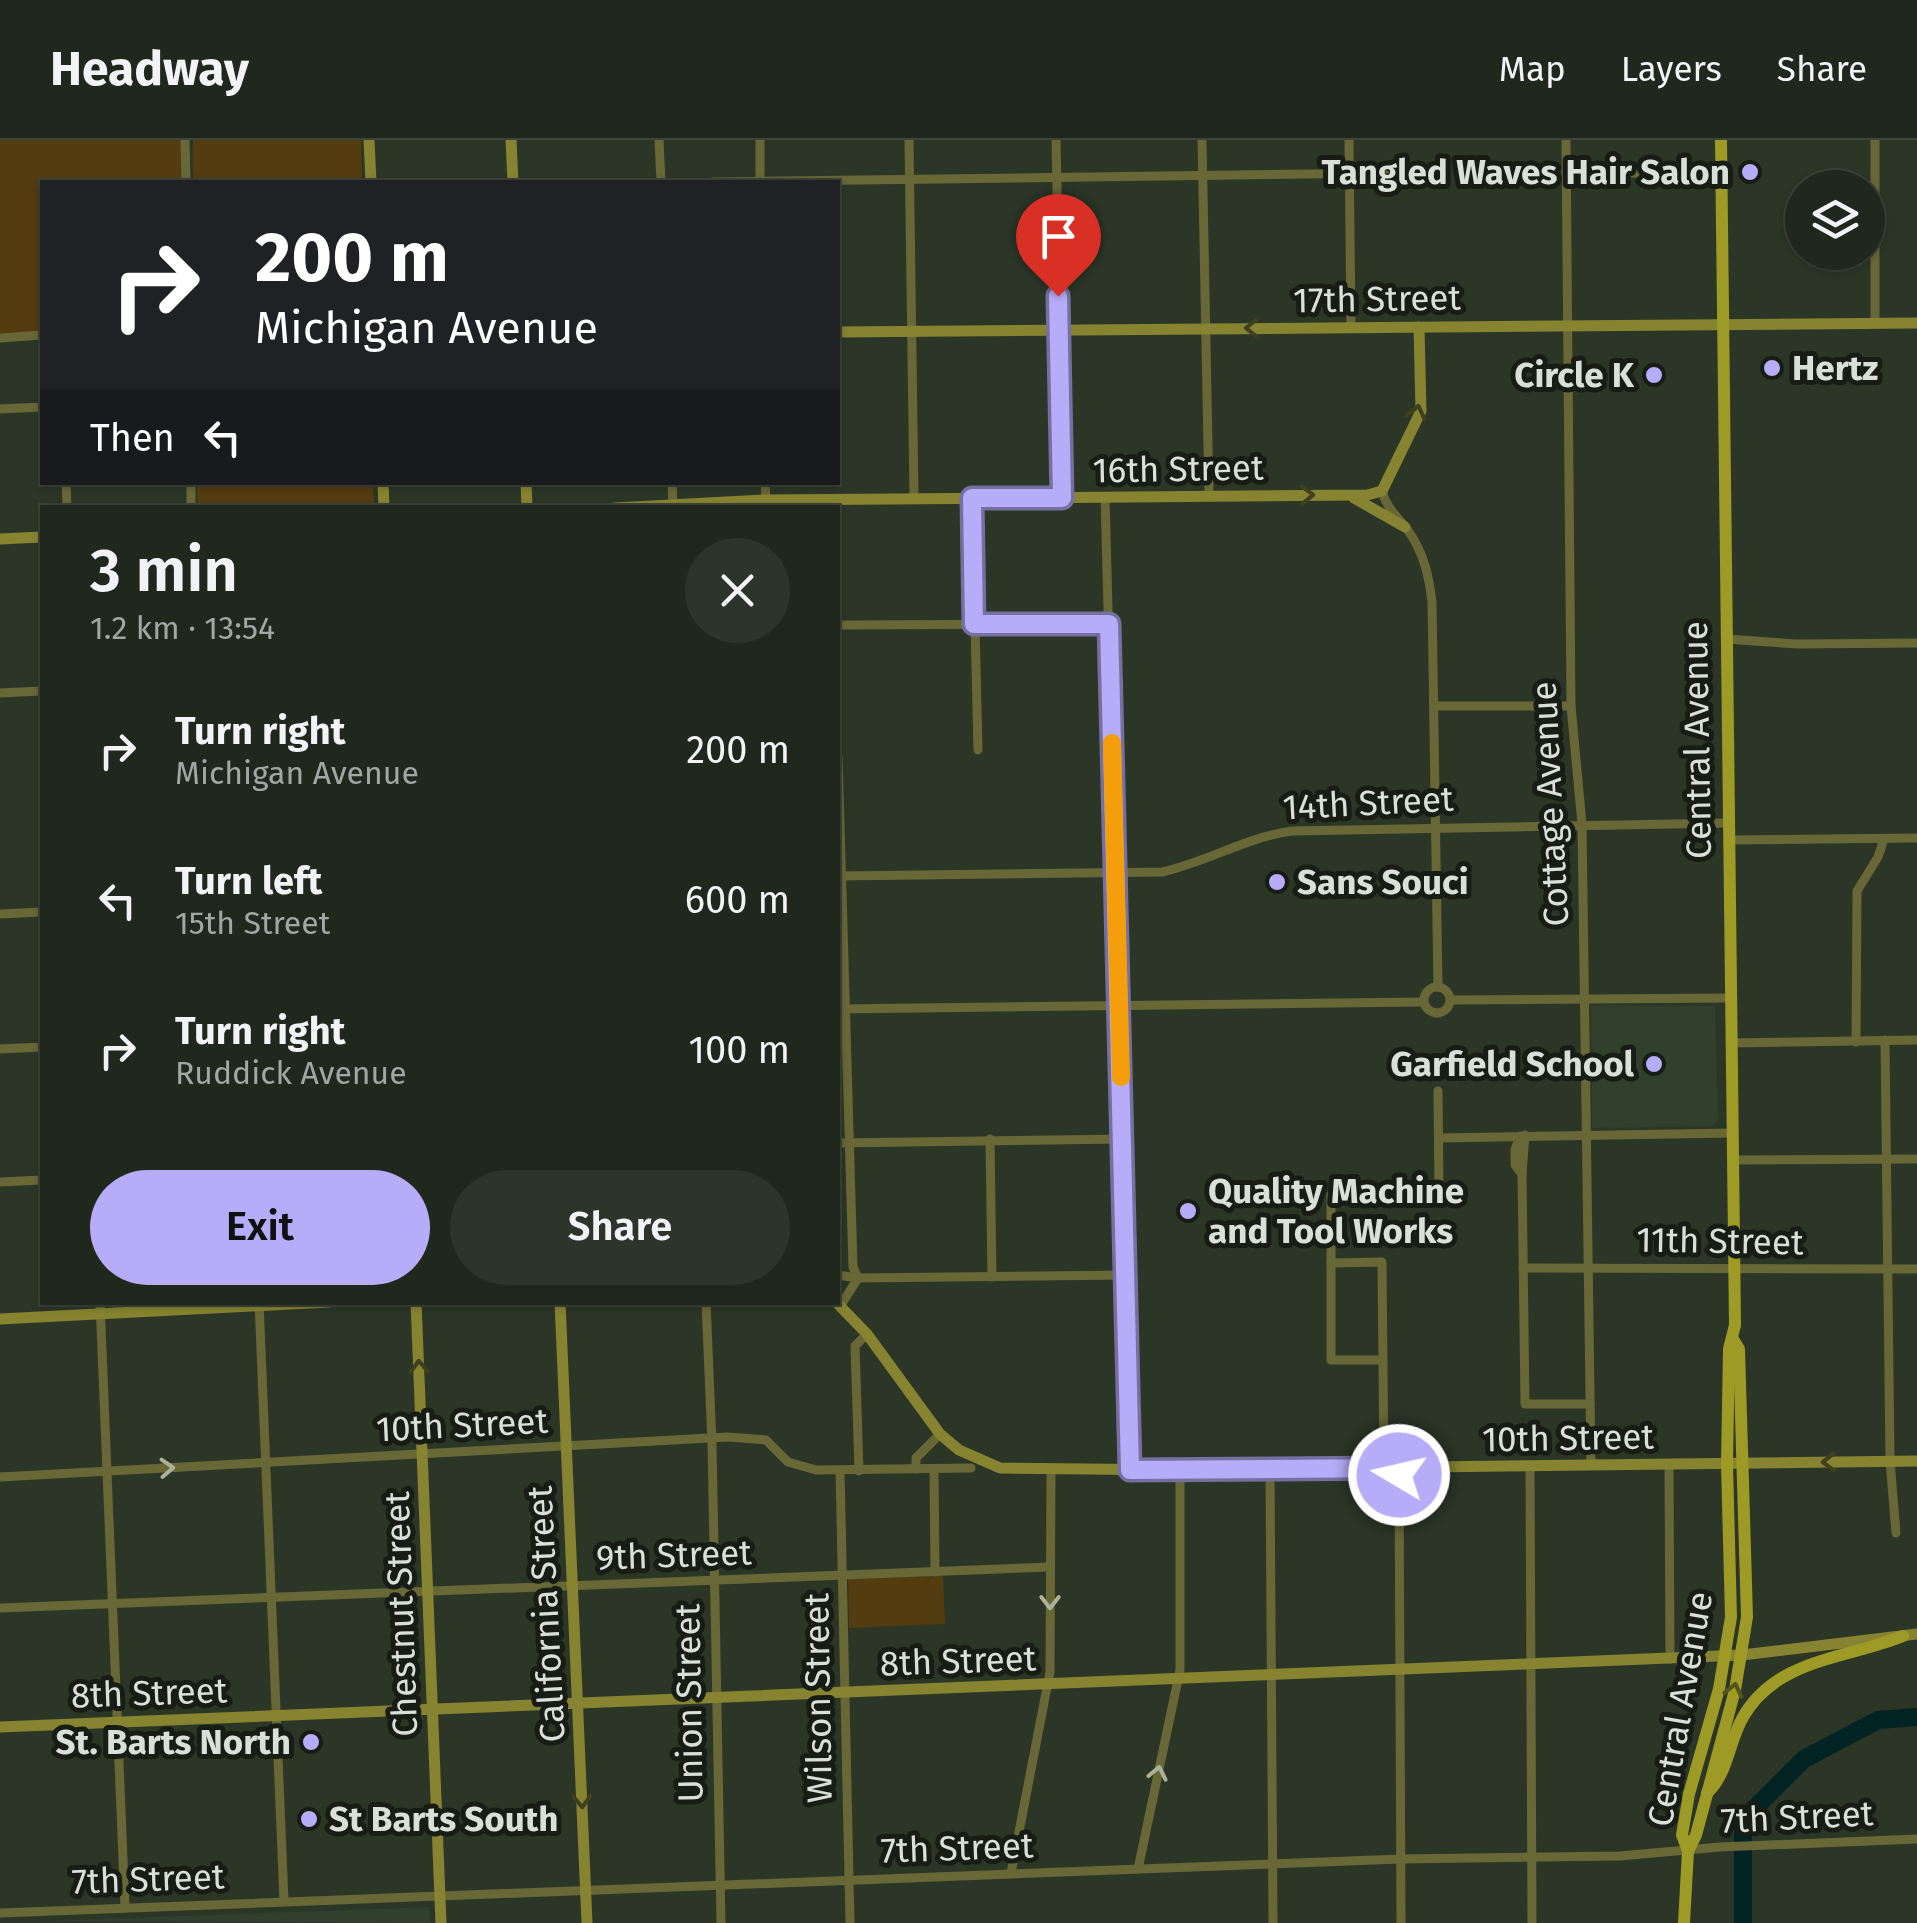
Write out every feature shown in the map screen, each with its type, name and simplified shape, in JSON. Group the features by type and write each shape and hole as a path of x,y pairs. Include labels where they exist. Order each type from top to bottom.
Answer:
{"main road":[{"name":"Central Avenue","path":"1684,1923 1688,1851 1682,1834 1726,1656 1732,1598 1739,1350 1734,1339 1721,140"},
{"name":"Central Avenue","path":"1688,1851 1696,1836 1742,1656 1748,1580 1734,1464"},
{"path":"1705,1794 1718,1780 1744,1715 1780,1678 1803,1666 1910,1635"}],"street":[{"path":"185,140 186,180"},
{"path":"369,140 371,180"},
{"path":"511,140 513,180"},
{"path":"659,140 661,180"},
{"path":"760,140 760,180"},
{"path":"909,140 914,499"},
{"path":"1056,140 1062,498"},
{"path":"1202,140 1209,496"},
{"path":"1349,140 1351,328"},
{"name":"Cottage Avenue","path":"1566,140 1572,706 1582,824 1591,1466"},
{"path":"1875,140 1875,324"},
{"path":"1566,172 1721,172"},
{"path":"835,180 1388,174"},
{"name":"17th Street","path":"840,332 1917,323"},
{"path":"1419,326 1421,411 1382,491 1386,507 1406,527 1421,551 1428,575 1438,987"},
{"path":"0,338 40,336"},
{"path":"0,409 40,407"},
{"path":"765,485 766,500"},
{"name":"16th Street","path":"688,505 766,500 829,503 1346,495 1382,491"},
{"path":"1346,495 1370,504 1406,527"},
{"path":"1106,497 1130,1470"},
{"path":"972,498 978,750"},
{"path":"0,539 40,537"},
{"path":"840,624 1109,624"},
{"path":"1726,639 1796,644 1917,642"},
{"path":"0,693 40,691"},
{"path":"1434,706 1572,706"},
{"name":"14th Street","path":"840,876 1162,872 1188,866 1268,834 1436,826 1728,823"},
{"path":"1728,840 1917,838"},
{"path":"1856,1042 1858,891 1884,839"},
{"path":"840,876 843,1143 853,1267 858,1278"},
{"path":"0,914 40,912"},
{"path":"1438,987 1446,991 1450,1000 1446,1010 1438,1014 1427,1010 1424,1002 1426,993 1438,987"},
{"path":"1450,1000 1730,998"},
{"path":"841,1009 1424,1002"},
{"path":"1885,1040 1890,1461 1896,1533"},
{"path":"1731,1043 1917,1040"},
{"path":"0,1049 40,1047"},
{"path":"1382,1360 1331,1360 1331,1196 1440,1195 1438,1091"},
{"path":"1439,1138 1732,1133"},
{"path":"1523,1136 1515,1150 1515,1165 1522,1174 1525,1404 1590,1404"},
{"path":"843,1143 1123,1138"},
{"path":"990,1139 992,1277"},
{"path":"1733,1160 1917,1159"},
{"path":"0,1182 40,1180"},
{"path":"1331,1262 1382,1262 1384,1468"},
{"name":"11th Street","path":"1523,1268 1917,1268"},
{"path":"840,1275 1126,1275"},
{"path":"840,1303 858,1278"},
{"path":"0,1319 100,1308 219,1305"},
{"path":"259,1305 284,1901"},
{"name":"Chestnut Street","path":"416,1305 441,1923"},
{"name":"California Street","path":"560,1305 587,1923"},
{"name":"Union Street","path":"706,1305 720,1923"},
{"path":"840,1305 867,1334 940,1434 976,1465"},
{"path":"100,1308 125,1908"},
{"path":"859,1471 855,1346 867,1334"},
{"path":"916,1470 916,1458 940,1434"},
{"name":"10th Street","path":"0,1477 712,1438 766,1440 796,1466 840,1471 976,1465 1180,1470 1917,1461"},
{"path":"1669,1464 1670,1659"},
{"path":"1530,1466 1532,1923"},
{"path":"1399,1468 1401,1923"},
{"path":"934,1469 934,1572"},
{"path":"1011,1873 1050,1672 1050,1469"},
{"path":"1270,1469 1272,1923"},
{"path":"1138,1868 1178,1680 1180,1470"},
{"name":"Wilson Street","path":"840,1471 850,1923"},
{"name":"9th Street","path":"0,1608 1050,1567"},
{"name":"8th Street","path":"0,1727 1742,1656 1910,1635"},
{"name":"7th Street","path":"0,1913 1138,1868 1620,1856 1720,1847 1917,1839"}],"shaded area":[{"path":"0,140 185,140 186,180 40,180 40,332 0,333"},
{"path":"193,140 361,140 362,180 193,180"},
{"path":"197,485 373,485 374,505 197,505"},
{"name":"Garfield School","path":"1591,1005 1715,1006 1718,1122 1712,1126 1592,1128"},
{"path":"943,1576 945,1624 849,1628 848,1579"},
{"path":"429,1907 430,1923 48,1921"}],"waterway":[{"path":"1743,1923 1743,1820 1804,1759 1878,1720 1917,1717"}],"slow traffic":[{"path":"1112,743 1121,1077"}],"place":[{"name":"Tangled Waves Hair Salon","path":"1750,172"},
{"name":"Hertz","path":"1772,368"},
{"name":"Circle K","path":"1654,375"},
{"name":"Sans Souci","path":"1277,882"},
{"name":"Garfield School","path":"1654,1064"},
{"name":"Quality Machine and Tool Works","path":"1188,1211"},
{"name":"St. Barts North","path":"311,1742"},
{"name":"St Barts South","path":"309,1819"}],"route":[{"path":"1058,296 1062,498 972,498 974,624 1109,624 1130,1470 1399,1468 1399,1475"}]}
